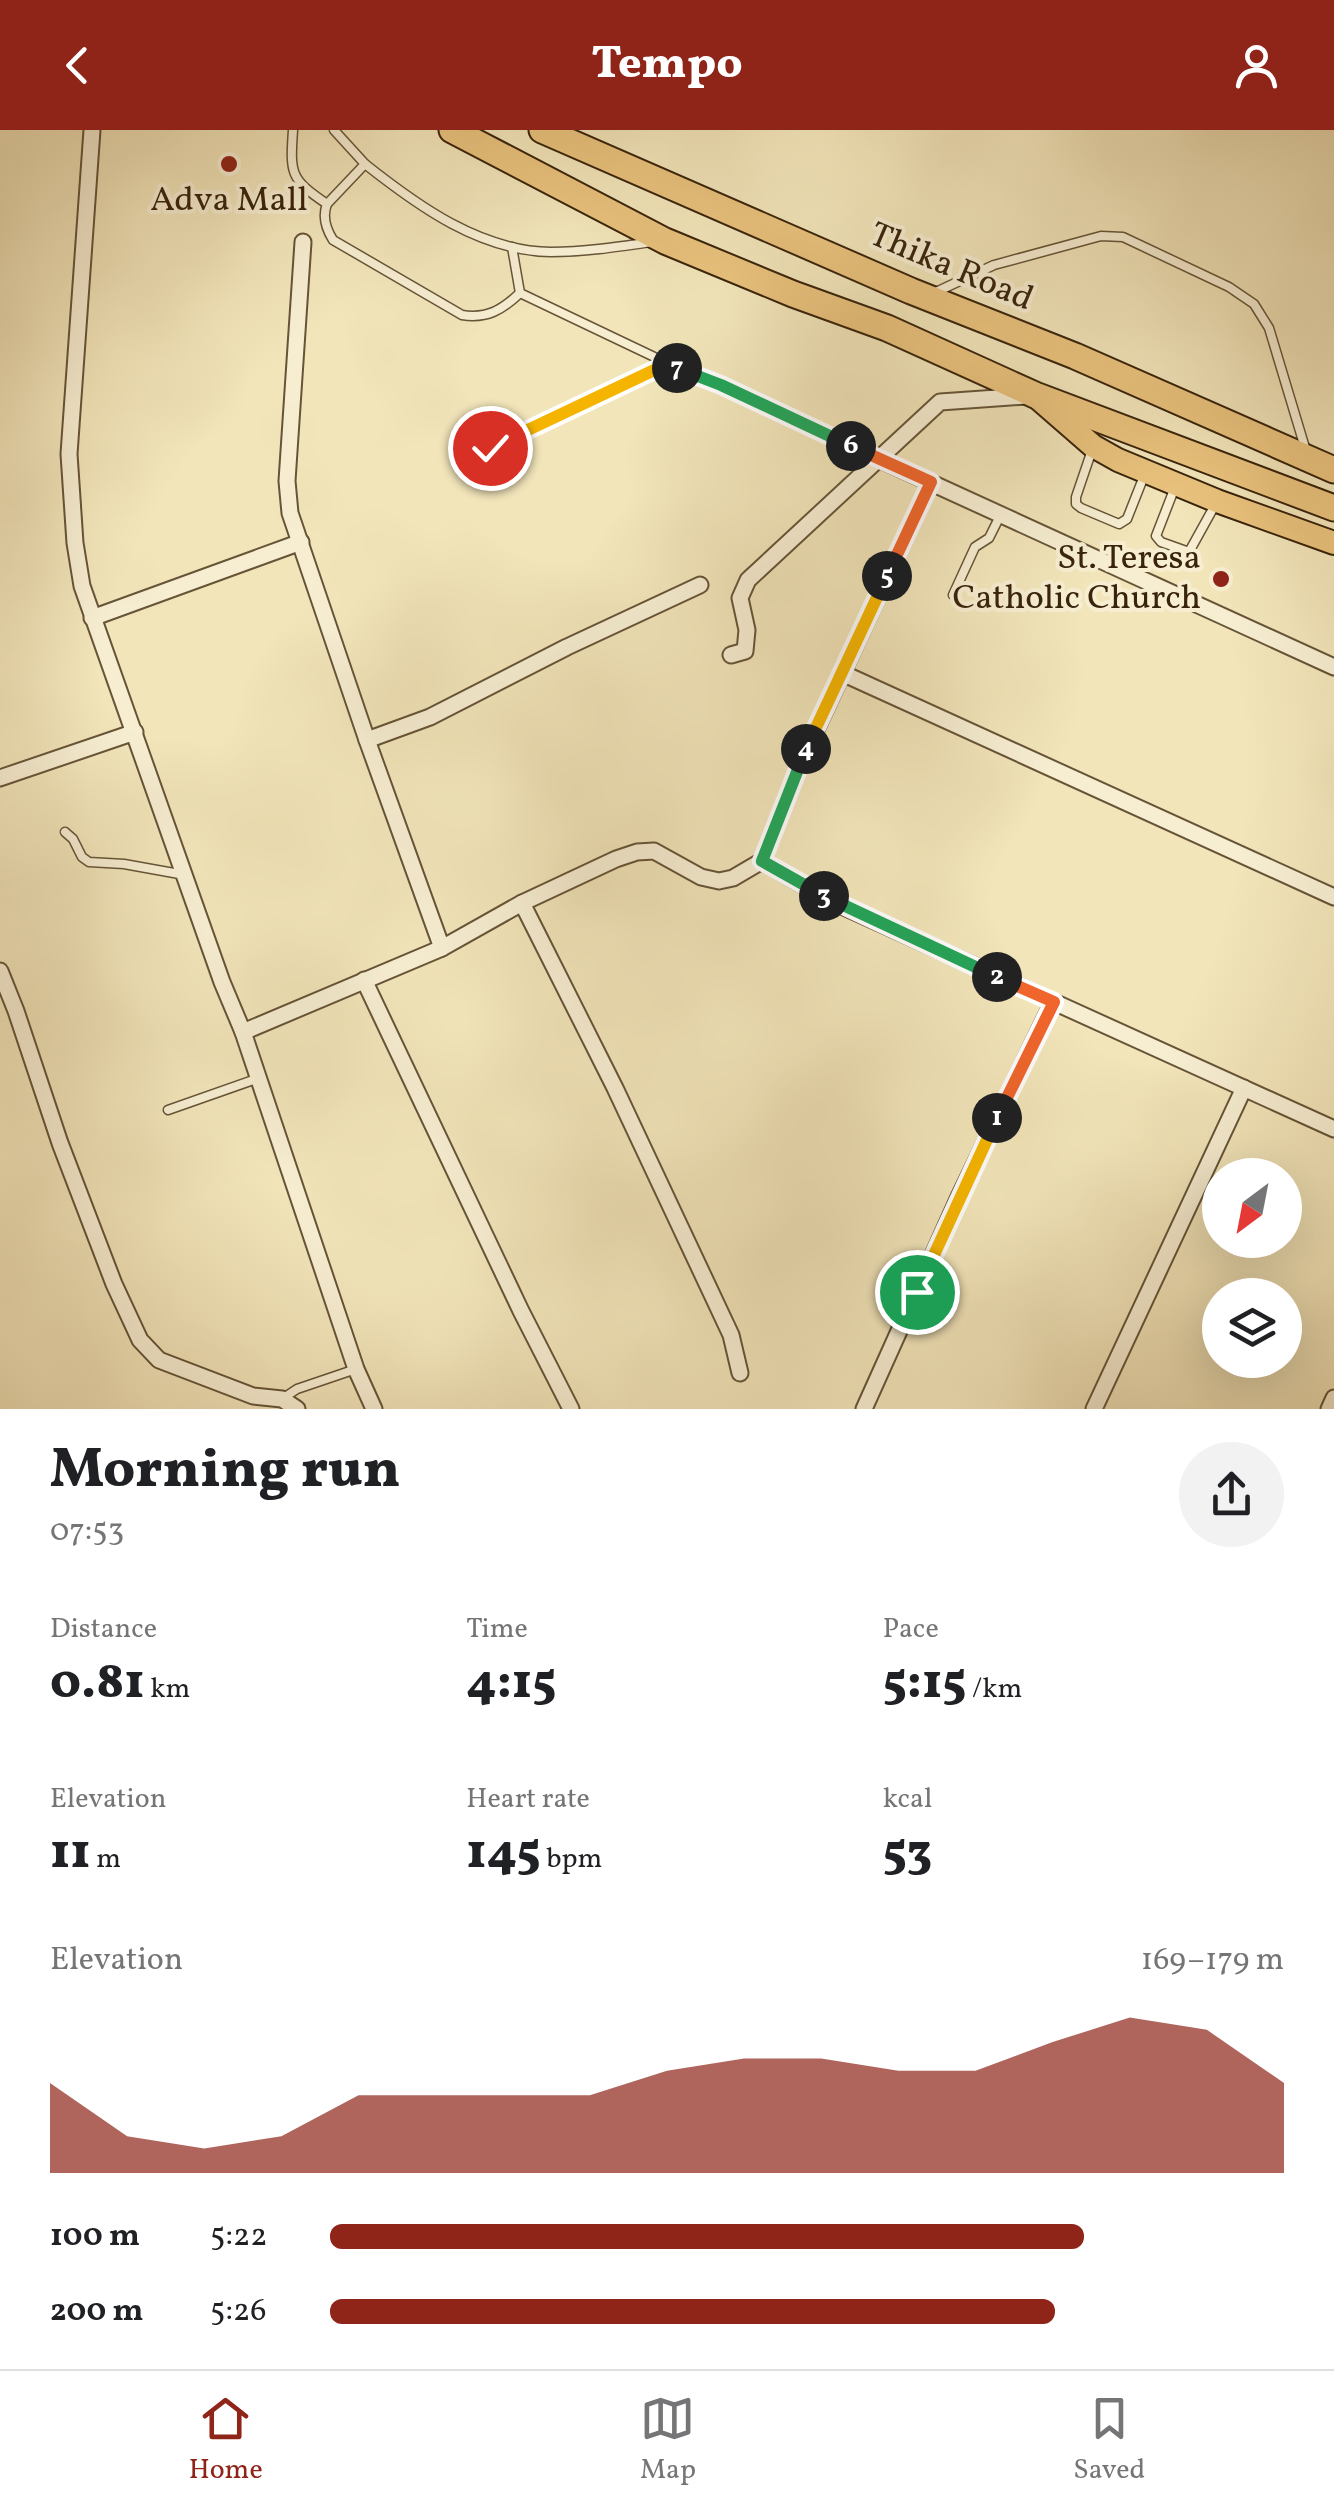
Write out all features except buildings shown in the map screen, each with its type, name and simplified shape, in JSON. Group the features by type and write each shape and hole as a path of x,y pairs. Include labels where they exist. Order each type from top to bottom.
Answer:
{"highway":[{"path":"452,130 665,240 793,294 887,328 1035,395 1334,508"},
{"name":"Thika Road","path":"542,130 1334,470"}],"main road":[{"path":"1035,395 1093,446 1118,460 1334,543"}],"street":[{"path":"92,130 69,454 82,586 243,1032 356,1369 374,1409"},
{"path":"303,242 287,482 290,513 442,948"},
{"path":"731,655 745,651 747,630 740,598 748,580 940,402 1035,395"},
{"path":"879,459 1334,667"},
{"path":"243,1032 442,948 522,903 637,852 654,851 700,877 719,881 733,878 762,861 801,762 931,482"},
{"path":"92,618 301,542"},
{"path":"367,740 430,717 700,585"},
{"path":"842,673 1334,896"},
{"path":"0,778 135,732"},
{"path":"762,861 831,900 1334,1129"},
{"path":"522,903 616,1088 731,1335 740,1372"},
{"path":"0,972 60,1143 114,1284 140,1340 159,1360 253,1396 282,1399 296,1409"},
{"path":"364,980 571,1409"},
{"path":"864,1409 960,1195 1054,1002"},
{"path":"1094,1409 1244,1088"},
{"path":"1329,1409 1334,1398"}],"lane":[{"path":"293,130 292,166 296,180 327,204"},
{"path":"334,130 365,164 406,196 478,237 548,252 665,240"},
{"path":"365,164 324,211 327,231 333,240 462,315 492,314 520,293"},
{"path":"926,297 994,265 1101,236 1123,237 1229,287 1254,304 1269,328 1308,460"},
{"path":"512,247 520,293"},
{"path":"520,293 879,459"},
{"path":"490,448 667,364"},
{"path":"1093,446 1076,497 1080,508 1123,523 1146,472"},
{"path":"1176,484 1156,536 1184,552 1192,548 1217,500"},
{"path":"953,596 975,547 989,538 1001,514"},
{"path":"66,832 89,862 185,874"},
{"path":"168,1110 259,1078"},
{"path":"282,1399 297,1389 356,1369"}],"place":[{"name":"Adva Mall","path":"229,164"},
{"name":"St. Teresa Catholic Church","path":"1221,579"}],"route":[{"path":"490,448 667,364 931,482 801,762 762,861 831,900 1054,1002 917,1292"}]}
